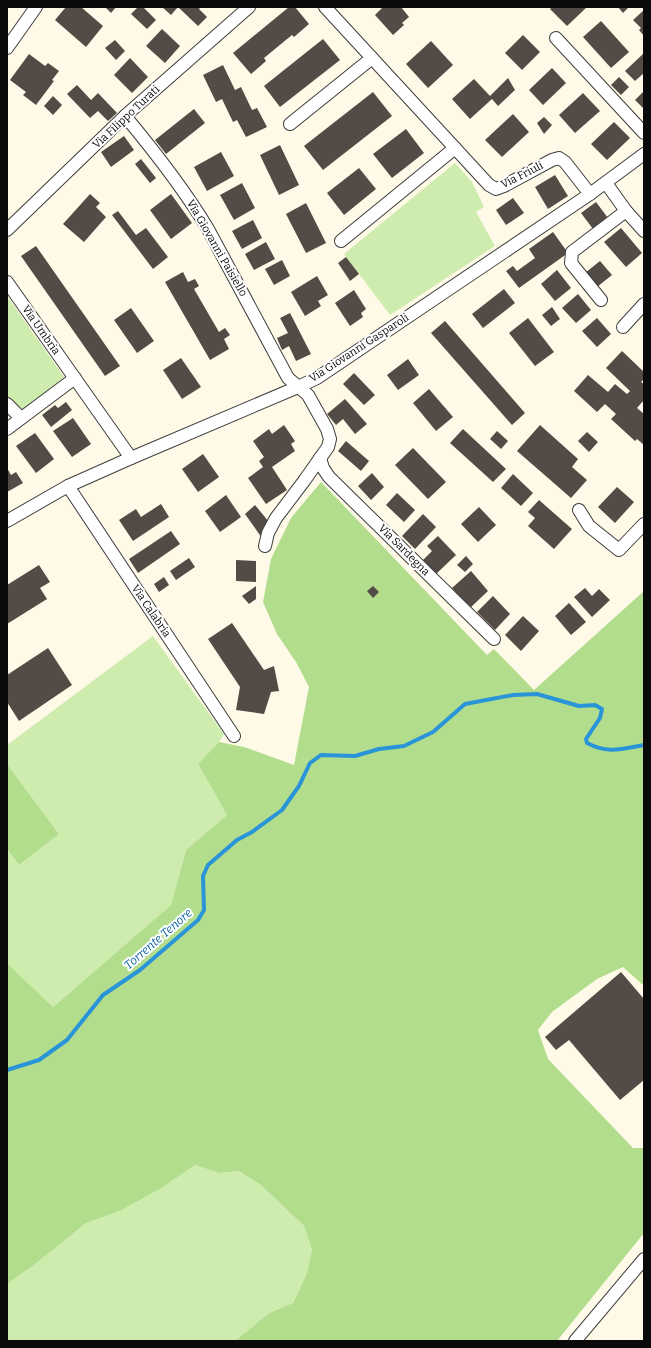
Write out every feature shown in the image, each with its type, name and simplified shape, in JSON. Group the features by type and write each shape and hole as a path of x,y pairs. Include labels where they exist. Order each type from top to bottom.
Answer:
{"street":[{"path":"7,48 36,7"},
{"name":"Via Filippo Turati","path":"7,230 125,116 249,7"},
{"name":"Via Friuli","path":"325,7 489,185 496,189 504,186 552,160 559,158 565,162 590,194"},
{"path":"556,38 644,133"},
{"path":"290,124 372,58"},
{"name":"Via Giovanni Paisiello","path":"125,116 197,211 288,378 298,387"},
{"path":"341,241 455,148"},
{"name":"Via Giovanni Gasparoli","path":"7,521 68,486 318,378 590,194 644,154"},
{"path":"606,183 626,211 644,231"},
{"path":"601,300 571,263 572,252 626,211"},
{"name":"Via Umbria","path":"7,282 130,458"},
{"path":"622,327 644,304"},
{"path":"7,429 75,378"},
{"path":"265,546 268,532 276,518 328,447 330,439 327,429 308,395 298,387"},
{"path":"7,404 21,418"},
{"name":"Via Sardegna","path":"320,458 329,477 494,639"},
{"name":"Via Calabria","path":"68,486 234,736"},
{"path":"579,510 589,526 619,550 644,524"},
{"path":"575,1341 644,1259"}],"green space":[{"path":"455,163 472,182 484,207 476,212 495,246 390,315 344,254"},
{"path":"7,296 64,377 21,411 7,398"},
{"path":"321,482 487,655 494,649 534,690 644,591 644,986 623,967 597,979 552,1012 538,1030 548,1059 633,1148 644,1148 644,1233 557,1341 235,1341 269,1313 293,1303 307,1273 312,1250 304,1226 261,1185 238,1171 219,1173 195,1165 160,1189 120,1211 86,1223 34,1265 7,1284 7,963 53,1007 171,905 186,850 227,815 198,764 219,742 244,747 294,765 309,687 296,662 277,634 263,602 271,559 291,518"},
{"path":"153,636 224,734 219,742 198,764 227,815 186,850 171,905 53,1007 7,963 7,849 19,865 59,834 7,764 7,745"},
{"path":"7,764 59,834 19,865 7,849"},
{"path":"195,1165 219,1173 237,1171 261,1185 304,1226 312,1250 307,1273 293,1303 269,1313 235,1341 7,1341 7,1284 34,1265 86,1223 120,1211 160,1189"}],"building":[{"path":"66,7 81,7 103,26 86,47 55,20"},
{"path":"105,7 116,7 111,13"},
{"path":"138,7 143,7 156,20 147,29 131,14"},
{"path":"162,7 178,7 171,15"},
{"path":"178,7 201,7 199,9 207,17 198,26"},
{"path":"289,7 295,7 309,24 294,37 292,35 264,58 266,61 251,74 233,53"},
{"path":"383,7 401,7 409,17 402,23 404,25 393,35 375,15"},
{"path":"552,7 587,7 567,26 550,9"},
{"path":"618,7 629,7 623,13"},
{"path":"644,10 644,36 639,30 641,28 633,20"},
{"path":"601,21 629,52 611,68 583,37"},
{"path":"162,29 180,46 165,63 146,46"},
{"path":"523,35 540,52 522,70 505,53"},
{"path":"323,39 340,60 280,107 264,86"},
{"path":"115,40 125,51 116,60 105,48"},
{"path":"431,41 453,65 428,88 406,64"},
{"path":"644,53 644,73 635,81 625,71"},
{"path":"29,54 45,66 48,63 59,71 52,80 54,81 36,105 23,95 26,92 10,80"},
{"path":"130,58 148,77 132,93 114,75"},
{"path":"223,65 235,90 241,87 252,110 257,108 267,127 246,137 237,120 233,122 222,99 216,102 203,75"},
{"path":"552,68 566,83 543,105 529,90"},
{"path":"619,77 629,87 621,95 611,85"},
{"path":"508,78 515,90 498,106 492,99 470,119 452,99 474,79 490,96"},
{"path":"77,85 91,100 98,93 117,113 108,121 98,111 90,118 67,94"},
{"path":"644,91 644,109 635,100"},
{"path":"373,92 392,116 323,170 304,146"},
{"path":"583,93 600,111 575,133 559,115"},
{"path":"53,96 62,105 53,115 44,106"},
{"path":"194,109 205,123 166,154 155,140"},
{"path":"513,114 529,132 502,157 485,140"},
{"path":"544,117 552,125 544,134 537,123"},
{"path":"614,122 630,138 607,160 591,144"},
{"path":"406,129 424,153 392,178 373,154"},
{"path":"124,136 134,150 111,167 101,152"},
{"path":"280,145 299,185 279,195 260,155"},
{"path":"221,152 234,176 207,191 194,167"},
{"path":"141,159 156,178 150,183 135,164"},
{"path":"359,168 376,189 344,215 327,193"},
{"path":"555,175 568,196 548,209 535,187"},
{"path":"242,183 255,208 234,220 220,195"},
{"path":"90,194 100,203 96,207 106,217 84,242 63,224"},
{"path":"171,194 192,223 171,239 150,210"},
{"path":"513,198 524,213 506,225 496,210"},
{"path":"596,202 608,218 593,229 581,213"},
{"path":"306,203 326,243 306,253 286,214"},
{"path":"118,211 136,235 146,228 168,257 153,269 112,215"},
{"path":"253,220 262,238 242,249 232,231"},
{"path":"621,228 642,253 626,267 604,242"},
{"path":"553,232 568,253 519,288 506,271 513,266 517,271 535,258 529,249"},
{"path":"266,242 275,259 254,270 245,254"},
{"path":"36,246 120,366 105,376 21,256"},
{"path":"346,257 359,274 350,281 338,263"},
{"path":"282,260 290,276 274,285 265,269"},
{"path":"600,261 612,275 597,287 585,273"},
{"path":"557,270 571,288 555,301 541,284"},
{"path":"183,272 188,282 195,279 199,286 194,289 219,332 225,328 230,335 224,339 229,349 210,360 165,282"},
{"path":"317,276 328,295 318,301 321,306 305,316 291,292"},
{"path":"504,289 515,303 483,328 472,314"},
{"path":"354,290 366,309 361,313 363,317 350,326 335,303"},
{"path":"578,294 591,310 576,323 562,308"},
{"path":"552,307 560,319 551,326 542,315"},
{"path":"131,308 154,341 137,353 114,320"},
{"path":"290,313 311,354 296,361 289,346 282,350 277,338 288,333 280,318"},
{"path":"528,318 554,352 535,366 509,333"},
{"path":"597,318 611,334 597,347 582,331"},
{"path":"445,321 525,413 512,425 431,333"},
{"path":"622,351 644,372 644,379 641,382 644,384 644,400 637,408 644,414 644,445 637,439 635,441 611,419 616,414 605,404 597,412 574,391 588,375 608,392 615,384 627,394 630,391 606,368"},
{"path":"181,358 201,387 182,399 163,370"},
{"path":"408,359 419,375 398,390 387,375"},
{"path":"354,373 375,395 364,405 343,384"},
{"path":"429,389 453,417 436,431 413,403"},
{"path":"345,399 367,424 355,434 343,419 336,425 327,414"},
{"path":"66,402 72,410 51,427 42,415 55,405 58,408"},
{"path":"73,418 91,444 72,457 53,431"},
{"path":"284,425 295,441 291,444 295,451 272,467 287,490 266,504 248,478 263,467 259,461 264,457 253,441 269,429 272,434"},
{"path":"540,425 578,459 572,467 587,480 571,498 517,451"},
{"path":"463,429 506,469 493,482 450,443"},
{"path":"497,431 508,441 501,449 490,439"},
{"path":"587,432 598,442 589,452 578,441"},
{"path":"35,433 54,459 36,473 16,446"},
{"path":"346,441 369,461 361,471 338,451"},
{"path":"413,448 446,482 428,499 395,465"},
{"path":"203,454 219,477 198,492 182,469"},
{"path":"7,468 11,475 16,472 23,483 7,492"},
{"path":"372,473 384,487 371,500 358,486"},
{"path":"513,474 533,493 521,506 501,488"},
{"path":"617,487 634,502 615,523 598,507"},
{"path":"397,493 415,510 404,522 386,505"},
{"path":"226,495 241,517 220,532 205,511"},
{"path":"539,500 572,529 554,549 528,526 535,518 528,512"},
{"path":"161,504 169,517 133,541 119,520 136,509 141,517"},
{"path":"255,505 269,522 262,538 245,514"},
{"path":"479,507 496,525 478,542 461,524"},
{"path":"423,514 436,527 415,549 402,536"},
{"path":"171,531 180,544 138,573 129,559"},
{"path":"438,536 456,555 436,574 423,560 432,551 427,546"},
{"path":"466,556 473,564 465,572 457,565"},
{"path":"189,558 195,567 176,580 170,571"},
{"path":"236,560 256,561 256,582 236,581"},
{"path":"39,565 50,582 40,588 47,599 7,624 7,585"},
{"path":"471,571 488,591 470,608 452,588"},
{"path":"164,577 169,585 159,592 154,584"},
{"path":"256,586 256,599 249,604 242,596"},
{"path":"373,586 379,592 373,598 367,591"},
{"path":"585,588 592,596 599,589 610,600 592,617 574,597"},
{"path":"493,596 510,614 495,630 477,612"},
{"path":"569,603 586,622 571,635 555,616"},
{"path":"523,616 539,631 521,651 505,635"},
{"path":"232,623 264,670 274,666 279,691 271,692 264,714 236,710 240,687 208,639"},
{"path":"48,648 72,685 19,721 7,702 7,675"},
{"path":"621,972 644,999 644,1080 620,1100 569,1040 556,1050 545,1037"}],"waterway":[{"name":"Torrente Tenore","path":"7,1070 39,1060 67,1040 103,995 140,970 198,920 204,910 203,876 208,865 237,840 252,832 282,810 299,786 310,763 321,755 355,756 379,749 404,746 433,732 465,704 513,695 537,694 579,706 595,705 602,709 600,718 586,739 587,743 608,750 644,745"}]}
